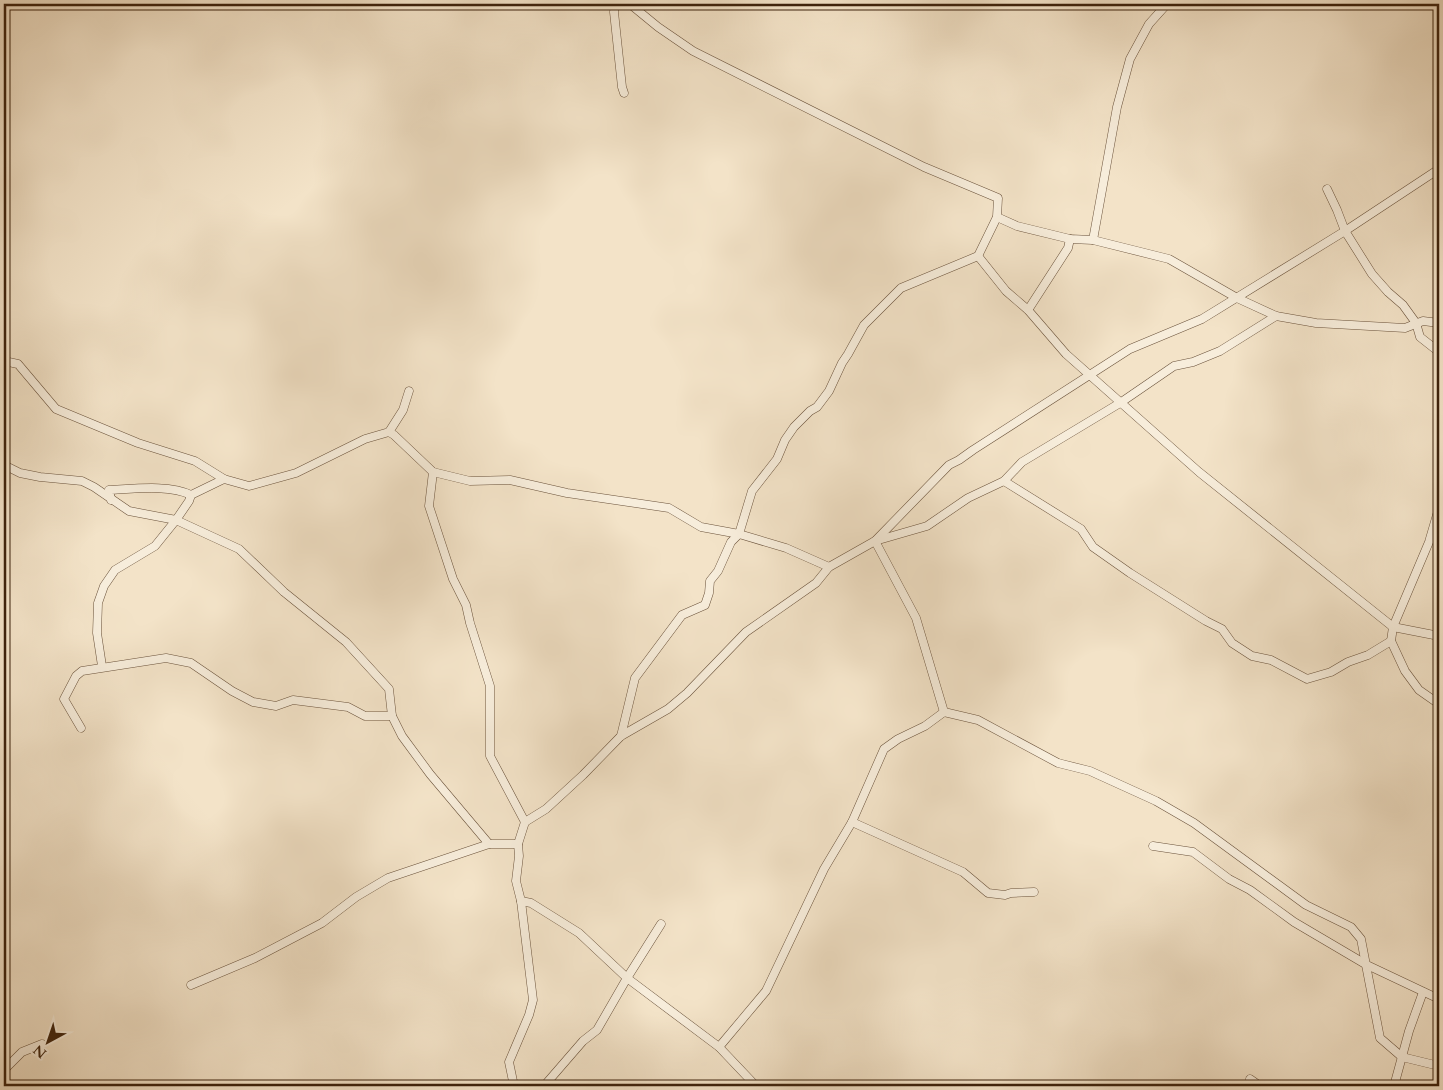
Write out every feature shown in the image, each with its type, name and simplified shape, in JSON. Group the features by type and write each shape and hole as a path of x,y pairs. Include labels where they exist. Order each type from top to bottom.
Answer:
{"street":[{"path":"615,4 614,12 624,93"},
{"path":"621,736 635,678 682,615 705,605 710,593 710,581 718,571 731,542 739,534 752,491 777,459 785,440 794,428 810,411 817,407 830,391 842,363 864,325 902,288 978,256 997,217 998,198 924,167 693,51 658,27 630,4"},
{"path":"1093,240 1117,107 1130,59 1149,24 1167,4"},
{"path":"875,541 949,465 1130,349 1202,319 1345,231 1439,170"},
{"path":"1327,189 1345,231 1372,274 1403,305 1416,323 1420,337 1439,352"},
{"path":"997,217 1017,226 1070,240 1093,240 1169,259 1237,298 1276,316 1316,323 1406,328 1423,321 1439,323"},
{"path":"1028,310 1068,248 1070,240"},
{"path":"978,256 1006,291 1028,310 1066,354 1199,472 1392,627 1439,636"},
{"path":"514,1086 509,1062 529,1015 533,1000 521,901 516,881 519,856 518,844 525,822 546,809 621,736 668,709 687,693 746,632 816,583 829,566 875,541 927,526 968,498 1004,481 1022,462 1120,403 1174,366 1193,362 1220,350 1276,316"},
{"path":"4,361 18,364 56,410 138,444 195,461 224,478 249,486 296,473 365,439 389,432 403,410 409,391"},
{"path":"389,432 433,472 470,481 510,480 566,493 669,508 701,527 739,534 786,548 829,566"},
{"path":"4,465 20,473 82,481 129,511 176,520 239,549 284,592 346,642 389,689 392,716 402,736 424,766 489,844"},
{"path":"433,472 429,506 453,578 466,605 490,686 490,756 525,822"},
{"path":"102,666 97,633 98,603 104,586 115,570 155,546 176,520 191,494 224,478"},
{"path":"1004,481 1081,529 1093,547 1130,573 1206,621 1222,628 1232,643 1252,656 1271,660 1307,679 1331,672 1391,642"},
{"path":"111,500 109,490 162,489 184,491 191,494"},
{"path":"1439,508 1430,542 1392,627 1391,642 1405,671 1420,690 1439,704"},
{"path":"875,541 916,618 944,712"},
{"path":"81,728 64,699 76,676 82,670 166,658 191,663 232,691 254,702 276,706 293,700 348,707 365,716 392,716"},
{"path":"719,1047 766,991 824,869 852,822 884,749 898,739 925,726 944,712 978,720 1058,763 1090,771 1156,801 1194,822 1306,905 1351,927 1361,939 1380,1038 1402,1057 1439,1066"},
{"path":"852,822 962,872 988,893 1005,895 1034,892"},
{"path":"191,985 255,958 322,923 356,897 388,878 489,844 518,844"},
{"path":"1153,846 1193,852 1229,879 1250,890 1294,922 1367,965 1439,999"},
{"path":"521,901 531,903 579,933 626,978 719,1047 756,1086"},
{"path":"544,1086 583,1041 597,1030 626,978 661,924"},
{"path":"1394,1086 1423,992"},
{"path":"4,1070 22,1052 42,1044"},
{"path":"1250,1079 1260,1086"}]}
